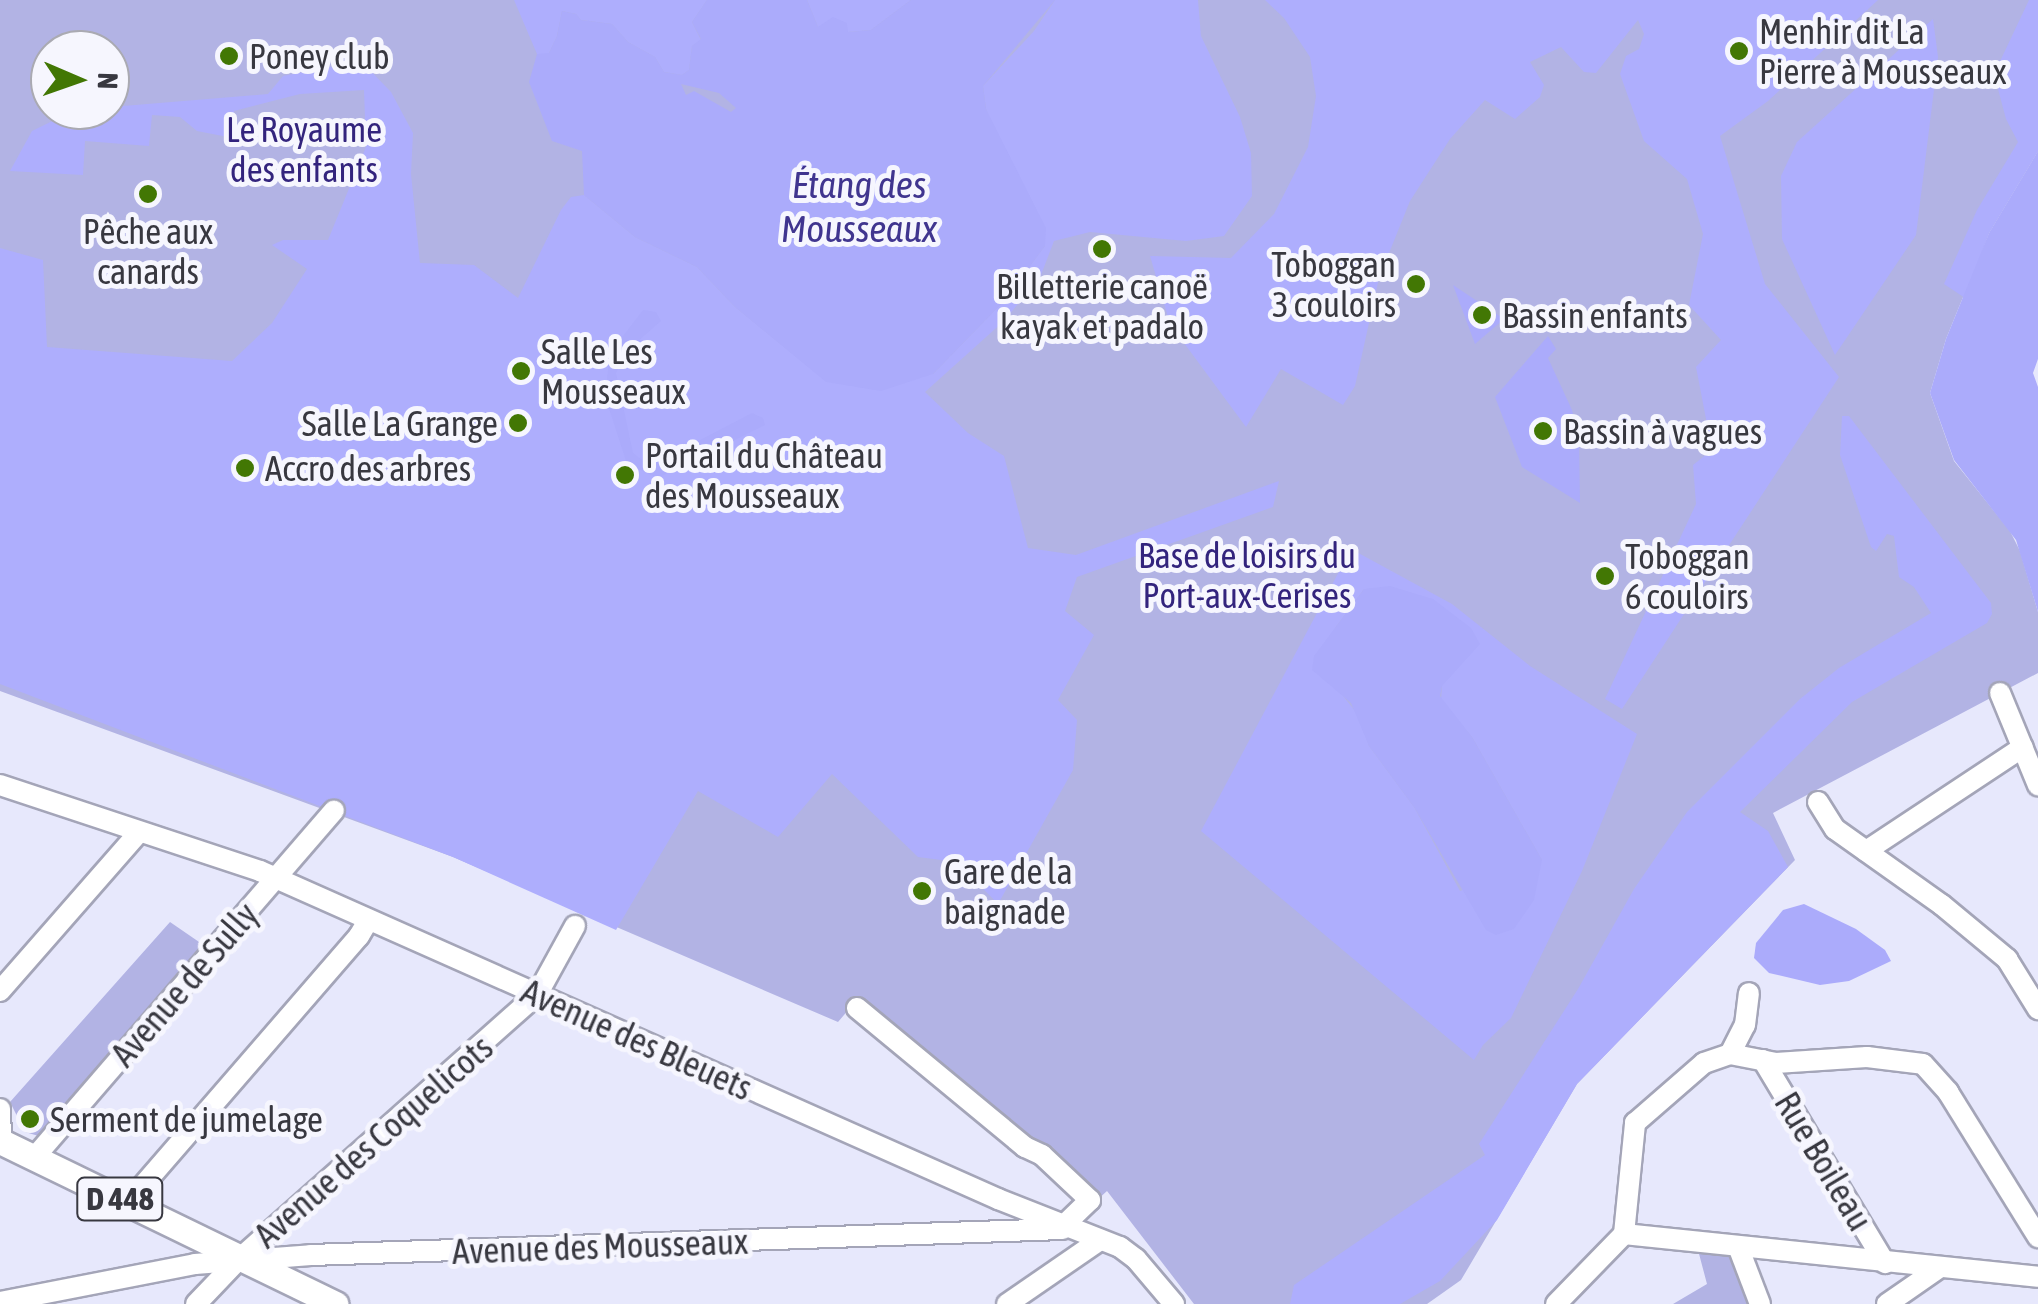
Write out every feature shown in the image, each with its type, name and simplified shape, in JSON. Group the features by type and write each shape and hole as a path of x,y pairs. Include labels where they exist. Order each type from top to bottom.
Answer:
{"main road":[{"name":"D 448","path":"1,1141 199,1236 302,1297 335,1304"}],"street":[{"path":"2000,693 2038,785"},
{"path":"1866,852 2023,747"},
{"name":"Avenue des Bleuets","path":"0,784 276,878 998,1199 1100,1240 1136,1258 1174,1304"},
{"path":"1818,802 1835,830 1942,905 2006,959 2038,1009"},
{"name":"Avenue de Sully","path":"34,1158 334,811"},
{"path":"0,992 7,968 138,832"},
{"path":"136,1207 139,1190 368,921"},
{"name":"Avenue des Coquelicots","path":"196,1304 238,1260 537,995 575,926"},
{"path":"1730,1054 1744,1025 1749,994"},
{"path":"857,1008 1012,1136 1042,1155 1090,1200 1066,1228"},
{"path":"1556,1304 1624,1234 1635,1123 1704,1063 1730,1054 1763,1060 1867,1058 1924,1064 1948,1092 2038,1237"},
{"name":"Rue Boileau","path":"1763,1060 1884,1263"},
{"path":"0,1109 1,1141"},
{"name":"Avenue des Mousseaux","path":"0,1302 195,1264 238,1260 962,1236 1066,1228"},
{"path":"1624,1234 1738,1249 2038,1277"},
{"path":"1007,1304 1100,1240"},
{"path":"1738,1249 1760,1304"},
{"path":"1887,1304 1939,1268"}],"green space":[{"name":"Base de loisirs du Port-aux-Cerises","path":"0,0 2038,0 2038,151 1989,233 1946,339 1930,393 1954,461 2010,531 2020,551 2038,612 2038,673 1773,813 1795,860 1577,1084 1461,1280 1427,1304 1194,1304 1107,1191 1096,1201 856,1001 838,1022 453,857 0,691"},
{"path":"259,879 267,881 42,1137 25,1132 10,1102 170,922 202,944"},
{"path":"1698,1250 1733,1254 1752,1304 1673,1304 1707,1284"}],"shaded area":[{"path":"514,0 707,0 692,22 701,40 692,46 689,70 682,75 664,72 655,57 628,42 612,24 581,20 576,14 562,11 549,53 537,54"},
{"path":"807,0 911,0 871,30 848,32 818,27"},
{"path":"1055,0 1198,0 1201,36 1240,117 1251,153 1252,196 1224,236 1186,241 1090,232 1054,241 1041,275 1005,320 925,392 968,433 1004,456 1028,548 1076,555 1279,481 1273,507 1077,577 1065,611 1094,635 1058,700 1077,720 1073,770 998,904 957,862 918,857 832,774 778,837 698,791 616,930 453,857 0,684 0,248 43,260 47,347 232,361 272,323 307,269 272,245 283,240 328,240 366,147 364,90 300,94 234,111 233,138 197,131 180,117 152,115 149,146 85,141 83,175 10,171 32,131 130,130 130,105 268,94 283,76 361,61 391,92 413,133 411,174 420,263 474,265 518,298 561,210 571,197 584,195 635,237 697,267 735,307 826,381 933,374 1003,302 1045,246 986,109 983,86 1034,31"},
{"path":"1265,0 1878,0 1768,101 1720,136 1765,284 1839,377 1622,709 1605,699 1696,504 1693,465 1712,450 1696,367 1721,340 1689,305 1703,234 1687,179 1644,141 1620,74 1626,56 1639,49 1644,34 1638,20 1596,73 1584,72 1561,47 1530,62 1544,85 1540,97 1515,119 1485,100 1450,139 1410,201 1379,278 1355,386 1343,405 1281,369 1246,427 1170,324 1150,256 1231,258 1274,214 1308,147 1316,96 1310,57 1284,18"},
{"path":"2029,0 2038,0 2038,151 1989,233 1965,298 1944,284 1977,210 2018,142 2006,119 1994,74"},
{"path":"1933,19 1938,57 1916,235 1835,355 1782,239 1781,176 1797,142"},
{"path":"1842,416 1849,416 1991,603 1992,614 1987,623 1852,702 1740,812 1768,831 1788,867 1577,1084 1497,1220 1440,1281 1400,1304 1290,1304 1294,1285 1485,1155 1479,1144 1578,989 1634,889 1687,812 1800,699 1839,668 1931,613 1914,587 1899,577 1894,536 1887,534 1876,551 1871,547 1840,455"},
{"path":"1351,549 1452,604 1530,666 1637,734 1582,871 1511,1018 1483,1045 1474,1060 1201,831","holes":["1364,589 1442,686 1441,700 1472,737 1542,860 1460,891 1414,807 1369,746 1360,717 1339,691 1335,628"]}],"water":[{"name":"Étang des Mousseaux","path":"707,0 807,0 818,27 833,17 847,23 848,32 871,30 911,0 1055,0 983,86 986,109 1046,228 1045,246 1003,302 933,374 881,391 826,382 735,307 697,267 635,237 584,195 582,151 552,141 529,82 537,54 549,53 557,36 562,11 576,14 581,20 612,24 628,42 655,57 664,72 682,75 689,70 692,46 701,39 692,22","holes":["681,84 719,93 736,108 731,112 694,91 686,95"]},
{"path":"2038,151 2038,359 2033,373 2038,387 2038,612 2016,540 1954,460 1930,393 1946,339 1989,233"},
{"name":"Bassin enfants","path":"1453,285 1504,319 1475,344"},
{"path":"643,310 656,312 661,321 628,350 616,373 633,453 654,464 752,413 763,418 765,425 658,478 627,464 605,396 610,353"},
{"name":"Bassin à vagues","path":"1548,336 1556,349 1548,358 1572,410 1579,438 1580,503 1522,467 1495,397"},
{"path":"1390,586 1433,599 1471,628 1480,644 1442,686 1440,696 1472,737 1542,860 1534,900 1514,929 1496,935 1486,930 1414,807 1369,746 1351,703 1312,670 1314,656 1364,589"},
{"path":"1804,904 1856,929 1885,950 1891,961 1849,981 1820,985 1769,973 1754,958 1756,943 1783,910"}],"place":[{"name":"Menhir dit La Pierre à Mousseaux","path":"1739,51"},
{"name":"Poney club","path":"229,56"},
{"name":"Pêche aux canards","path":"148,194"},
{"name":"Billetterie canoë kayak et padalo","path":"1102,249"},
{"name":"Toboggan 3 couloirs","path":"1416,284"},
{"name":"Bassin enfants","path":"1482,315"},
{"name":"Salle Les Mousseaux","path":"521,371"},
{"name":"Salle La Grange","path":"518,423"},
{"name":"Bassin à vagues","path":"1543,431"},
{"name":"Accro des arbres","path":"245,468"},
{"name":"Portail du Château des Mousseaux","path":"625,475"},
{"name":"Toboggan 6 couloirs","path":"1605,576"},
{"name":"Gare de la baignade","path":"922,891"},
{"name":"Serment de jumelage","path":"30,1119"}],"park label":[{"name":"Le Royaume des enfants","path":"304,149"}]}
